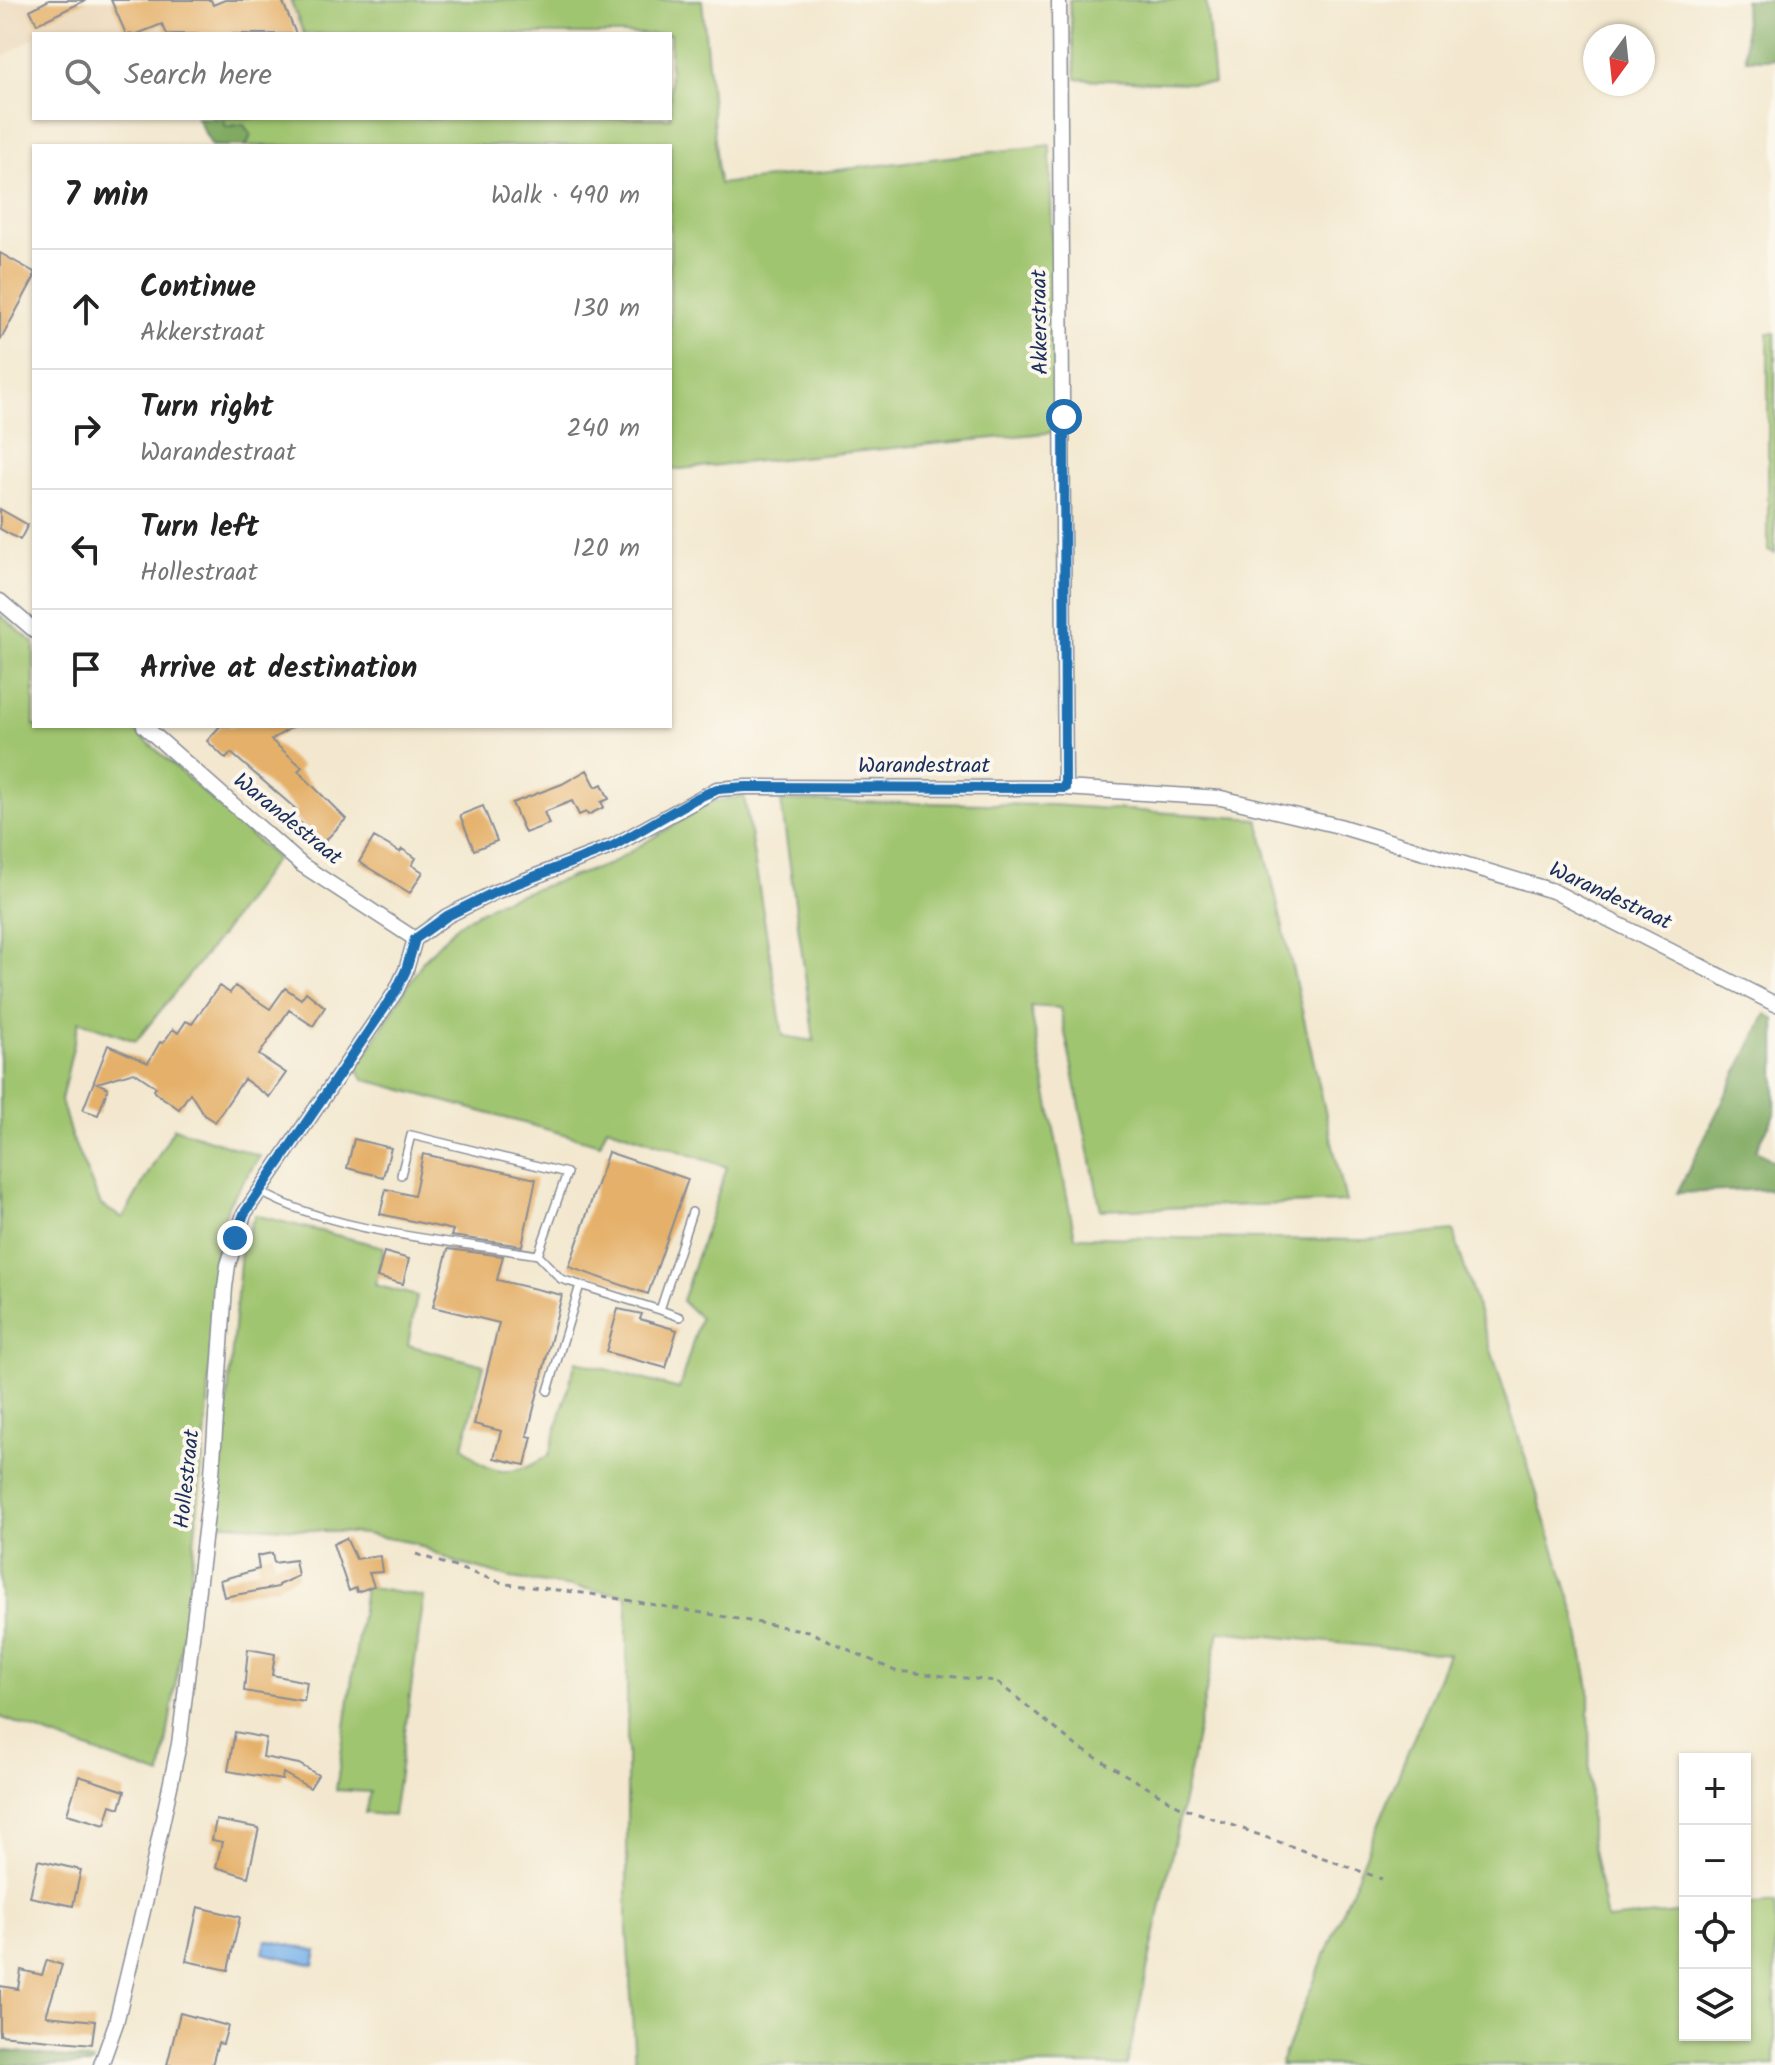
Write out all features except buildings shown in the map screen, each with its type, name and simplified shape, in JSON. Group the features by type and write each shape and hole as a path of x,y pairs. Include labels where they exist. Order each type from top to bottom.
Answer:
{"street":[{"name":"Akkerstraat","path":"1059,0 1065,788"},
{"path":"0,601 32,628"},
{"name":"Warandestraat","path":"146,728 302,865 415,939 447,916 495,892 613,846 717,789 1065,788 1221,798 1339,826 1461,861 1553,891 1775,1004"},
{"name":"Hollestraat","path":"101,2065 119,2008 179,1744 212,1474 228,1265 244,1214 396,991 415,939"}],"lane":[{"path":"401,1175 411,1135 567,1173 538,1255"},
{"path":"259,1191 281,1204 314,1216 538,1255 561,1279 680,1317"},
{"path":"660,1310 692,1212"},
{"path":"548,1391 580,1285"}],"path":[{"path":"416,1554 506,1584 591,1594 808,1631 895,1671 996,1681 1078,1747 1179,1806 1382,1879"}],"shaded area":[{"path":"0,0 295,0 291,3 303,32 100,32 81,27 54,29 32,32 32,39 0,58"}],"green space":[{"path":"702,0 719,184 1050,145 1056,432 672,470 672,144 247,144 251,135 243,124 226,127 224,120 672,120 672,32 303,32 291,2"},
{"path":"1069,0 1206,0 1214,84 1076,79"},
{"path":"1744,0 1775,0 1775,59 1746,59"},
{"path":"198,120 224,120 226,127 243,124 251,135 247,144 211,144"},
{"path":"1768,333 1775,333 1775,553 1768,550"},
{"path":"0,615 32,641 32,728 132,728 276,858 221,935 136,1041 79,1021 61,1100 71,1136 101,1205 123,1218 174,1128 260,1156 229,1203 216,1244 208,1408 187,1611 161,1776 0,1717"},
{"path":"744,796 783,1036 814,1041 781,801 1052,805 1258,819 1346,1202 1101,1210 1060,1008 1030,1006 1075,1237 1365,1240 1453,1231 1576,1616 1589,1689 1590,1835 1607,1920 1679,1913 1679,2041 1751,2041 1751,1905 1775,1903 1775,2065 1280,2065 1448,1654 1219,1631 1127,2065 635,2065 627,1929 627,1595 511,1578 455,1562 414,1543 365,1534 216,1523 241,1252 255,1215 384,1247 375,1285 417,1296 408,1345 484,1365 463,1446 473,1457 493,1469 514,1471 549,1455 576,1361 679,1389 700,1318 682,1301 727,1167 607,1127 600,1144 363,1079 357,1068 423,961 457,925 499,901 610,864 711,802"},
{"path":"1766,1014 1775,1019 1775,1114 1756,1150 1775,1162 1775,1189 1677,1193"},
{"path":"365,1587 424,1597 393,1816 365,1813 370,1792 336,1790"},
{"path":"0,2050 93,2061 92,2065 0,2065"}],"water":[{"path":"266,1940 317,1951 314,1965 263,1953"}],"route":[{"path":"235,1238 244,1214 396,991 415,939 447,916 495,892 613,846 717,789 1065,788 1064,417"}]}
